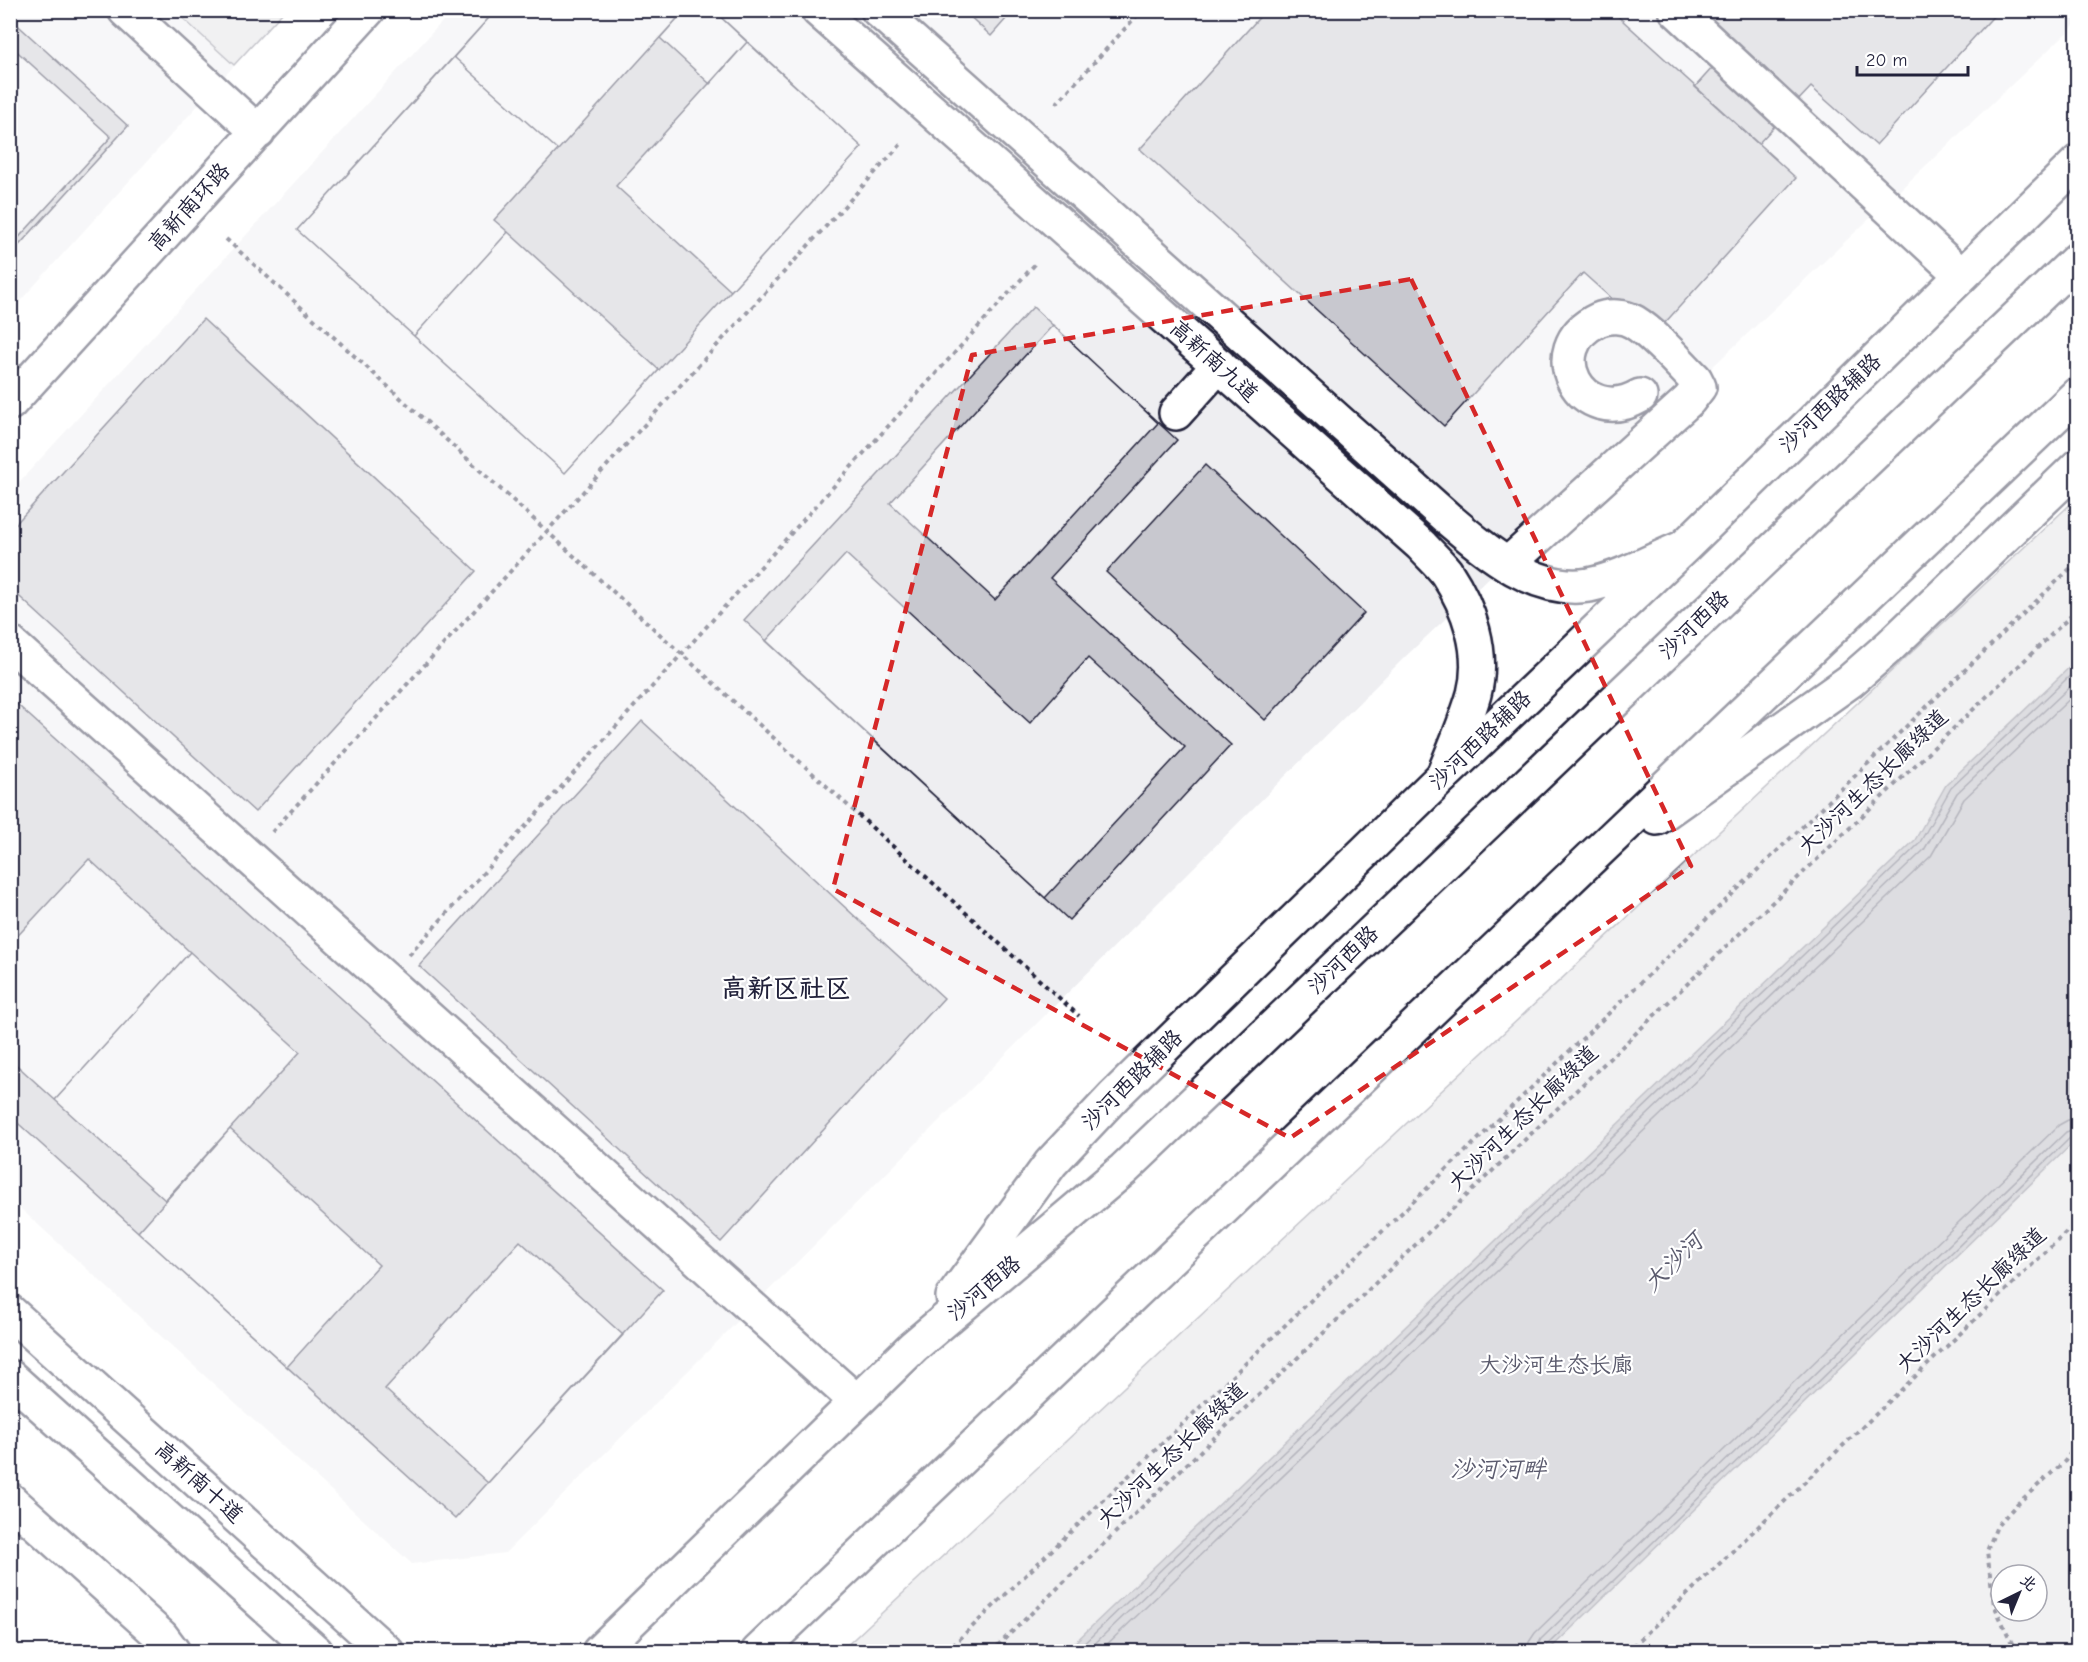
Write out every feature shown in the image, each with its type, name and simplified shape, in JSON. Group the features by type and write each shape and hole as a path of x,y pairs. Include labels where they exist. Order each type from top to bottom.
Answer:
{"main road":[{"path":"125,10 258,132"},
{"name":"高新南环路","path":"10,403 368,10"},
{"name":"高新南九道","path":"818,10 1421,545 1444,570 1462,598 1476,643 1478,667 1475,692 1467,717 1443,776"},
{"name":"高新南九道","path":"878,10 1447,519 1508,564 1525,574 1564,586 1590,585 1684,547"},
{"path":"1676,10 1961,275"},
{"name":"沙河西路辅路","path":"913,1347 956,1295 1051,1163 1080,1130 1443,776 1684,547 2078,162"},
{"name":"沙河西路","path":"599,1652 913,1347 1124,1169 2078,260"},
{"path":"1508,564 1689,400 1699,387 1695,379 1632,321 1618,317 1602,318 1589,324 1577,335 1571,348 1569,363 1572,377 1579,389 1589,398 1602,404 1629,403 1640,396"},
{"path":"1176,412 1219,365"},
{"path":"758,1652 2078,394"},
{"path":"1541,906 1611,851 1850,681 1891,645 2078,466"},
{"path":"10,643 856,1401"},
{"name":"高新南十道","path":"10,1312 387,1652"},
{"path":"10,1377 294,1639 316,1652"},
{"path":"10,1500 161,1636 173,1652"}],"path":[{"path":"1056,104 1142,10"},
{"path":"249,857 903,142"},
{"path":"226,239 1078,1016"},
{"path":"386,980 1037,262"},
{"path":"946,1652 2078,561"},
{"name":"大沙河生态长廊绿道","path":"991,1652 2078,609"},
{"name":"大沙河生态长廊绿道","path":"1627,1652 2078,1221"},
{"path":"2016,1652 1994,1605 1987,1551 1997,1526 2017,1504 2065,1461 2078,1442"}],"highlighted area":[{"path":"1411,279 1691,866 1290,1138 833,889 972,355"}],"shaded area":[{"path":"11,11 284,11 11,311"},
{"path":"452,11 2077,11 2077,23 1407,655 505,1553 412,1564 11,1200 10,492"}],"green space":[{"path":"175,11 284,11 234,65"},
{"name":"大沙河生态长廊","path":"2077,498 2077,1651 841,1651"}],"water":[{"name":"沙河河畔","path":"2077,660 2077,1139 1548,1651 1066,1651 1915,840 1946,785"}],"building":[{"path":"496,10 713,10 862,147 565,473 297,230"},
{"path":"496,10 685,10 558,150 454,57"},
{"path":"685,10 713,10 747,42 710,84 660,38"},
{"path":"963,10 1014,10 991,36"},
{"path":"1266,10 1611,10 1796,178 1653,336 1583,273 1444,426 1140,149"},
{"path":"1691,10 1999,10 1876,145 1811,87 1794,105"},
{"path":"10,18 128,126 10,255"},
{"path":"747,42 862,147 731,291 616,186"},
{"path":"10,45 111,137 10,247"},
{"path":"1731,47 1794,105 1758,144 1695,87"},
{"path":"454,57 558,150 494,220 508,232 414,336 297,230"},
{"path":"508,232 659,370 565,473 414,336"},
{"path":"1033,307 1177,440 1050,578 1231,745 1069,920 744,620"},
{"path":"203,319 476,571 255,812 10,588 10,530"},
{"path":"1053,325 1158,423 995,600 890,503"},
{"path":"1205,465 1364,613 1265,720 1106,572"},
{"path":"846,554 1030,723 1088,658 1185,747 1045,898 766,641"},
{"path":"10,698 663,1290 455,1519 10,1116","holes":["190,952 300,1052 165,1200 55,1100"]},
{"path":"642,721 944,998 721,1242 419,966"},
{"path":"89,859 190,952 55,1100 10,1059 10,944"},
{"path":"230,1129 379,1265 287,1367 138,1232"},
{"path":"520,1241 623,1335 488,1483 385,1389"},
{"path":"10,1641 23,1651 23,1652 10,1652"}],"district":[{"name":"高新区社区","path":"786,989"}],"water label":[{"name":"大沙河","path":"1673,1262"}]}
